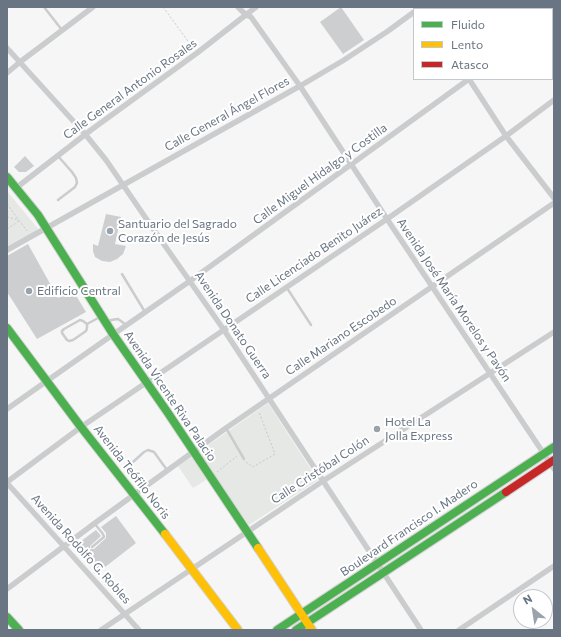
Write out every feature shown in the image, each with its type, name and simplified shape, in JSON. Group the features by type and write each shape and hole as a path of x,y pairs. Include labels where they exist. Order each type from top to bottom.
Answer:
{"main road":[{"name":"Avenida Vicente Riva Palacio","path":"7,176 47,228 104,319 146,382 197,449 247,532 312,630"},
{"name":"Avenida Teófilo Noris","path":"7,328 81,427 238,630"},
{"name":"Boulevard Francisco I. Madero","path":"277,630 554,447"},
{"name":"Boulevard Francisco I. Madero","path":"296,630 553,464"},
{"path":"7,617 19,630"}],"street":[{"path":"7,74 20,62 93,7"},
{"name":"Avenida José María Morelos y Pavón","path":"238,7 246,15 251,17 300,86 543,454 553,464"},
{"name":"Calle General Antonio Rosales","path":"16,188 85,134 197,53 256,7"},
{"name":"Calle General Ángel Flores","path":"7,250 300,86 344,60 413,13"},
{"name":"Avenida Donato Guerra","path":"7,48 85,134 106,160 224,330 421,630"},
{"name":"Calle Miguel Hidalgo y Costilla","path":"7,410 352,165 468,80"},
{"path":"470,80 506,136 554,198"},
{"name":"Calle Licenciado Benito Juárez","path":"7,482 81,427 387,219 506,136 554,100"},
{"name":"Calle Mariano Escobedo","path":"7,589 134,494 257,406 554,203"},
{"name":"Calle Cristóbal Colón","path":"101,630 323,481 554,332"},
{"name":"Avenida Rodolfo G. Robles","path":"7,482 139,630"},
{"path":"459,630 554,566"}],"lane":[{"path":"44,7 62,30"},
{"path":"58,155 72,172 77,183 75,187 58,200"},
{"path":"122,274 145,312"},
{"path":"287,287 312,325"},
{"path":"87,324 104,319 118,320 126,325"},
{"path":"80,320 83,320 87,324 86,331 70,341 67,340 62,333 64,329 80,320"},
{"path":"226,428 243,459"},
{"path":"133,462 148,450 154,452 167,471"},
{"path":"92,547 104,537 95,523"}],"path":[{"path":"163,7 197,53"},
{"path":"7,204 31,237"},
{"path":"7,217 19,220"},
{"path":"7,229 19,220"},
{"path":"243,459 253,467 275,454 257,406"},
{"path":"197,449 212,466"},
{"path":"217,472 237,456"}],"shaded area":[{"path":"7,191 39,230 7,248"},
{"path":"268,403 318,480 249,525 197,453"},
{"path":"191,457 209,478 193,488 178,466"}],"building":[{"path":"341,7 364,40 343,54 320,22"},
{"path":"25,156 34,166 26,172 19,172 14,167"},
{"name":"Santuario del Sagrado Corazón de Jesús","path":"106,214 121,217 115,244 126,246 123,254 110,262 102,261 95,257 93,251 93,244 98,246"},
{"name":"Edificio Central","path":"28,244 58,298 72,289 86,312 37,339 7,292 7,256"},
{"path":"116,516 136,543 100,571 77,544 96,530 101,536 90,546 90,549 94,549 106,538 106,533 101,527"}],"traffic: fast":[{"path":"7,177 38,215 113,334 168,413 258,548"},
{"path":"7,328 81,427 165,534"},
{"path":"277,630 554,447"},
{"path":"296,630 506,492"},
{"path":"7,617 19,630"}],"traffic: slow":[{"path":"165,534 238,630"},
{"path":"258,548 312,630"}],"traffic: jam":[{"path":"506,492 554,460"}],"place":[{"name":"Santuario del Sagrado Corazón de Jesús","path":"110,231"},
{"name":"Edificio Central","path":"29,291"},
{"name":"Hotel La Jolla Express","path":"377,429"}]}
